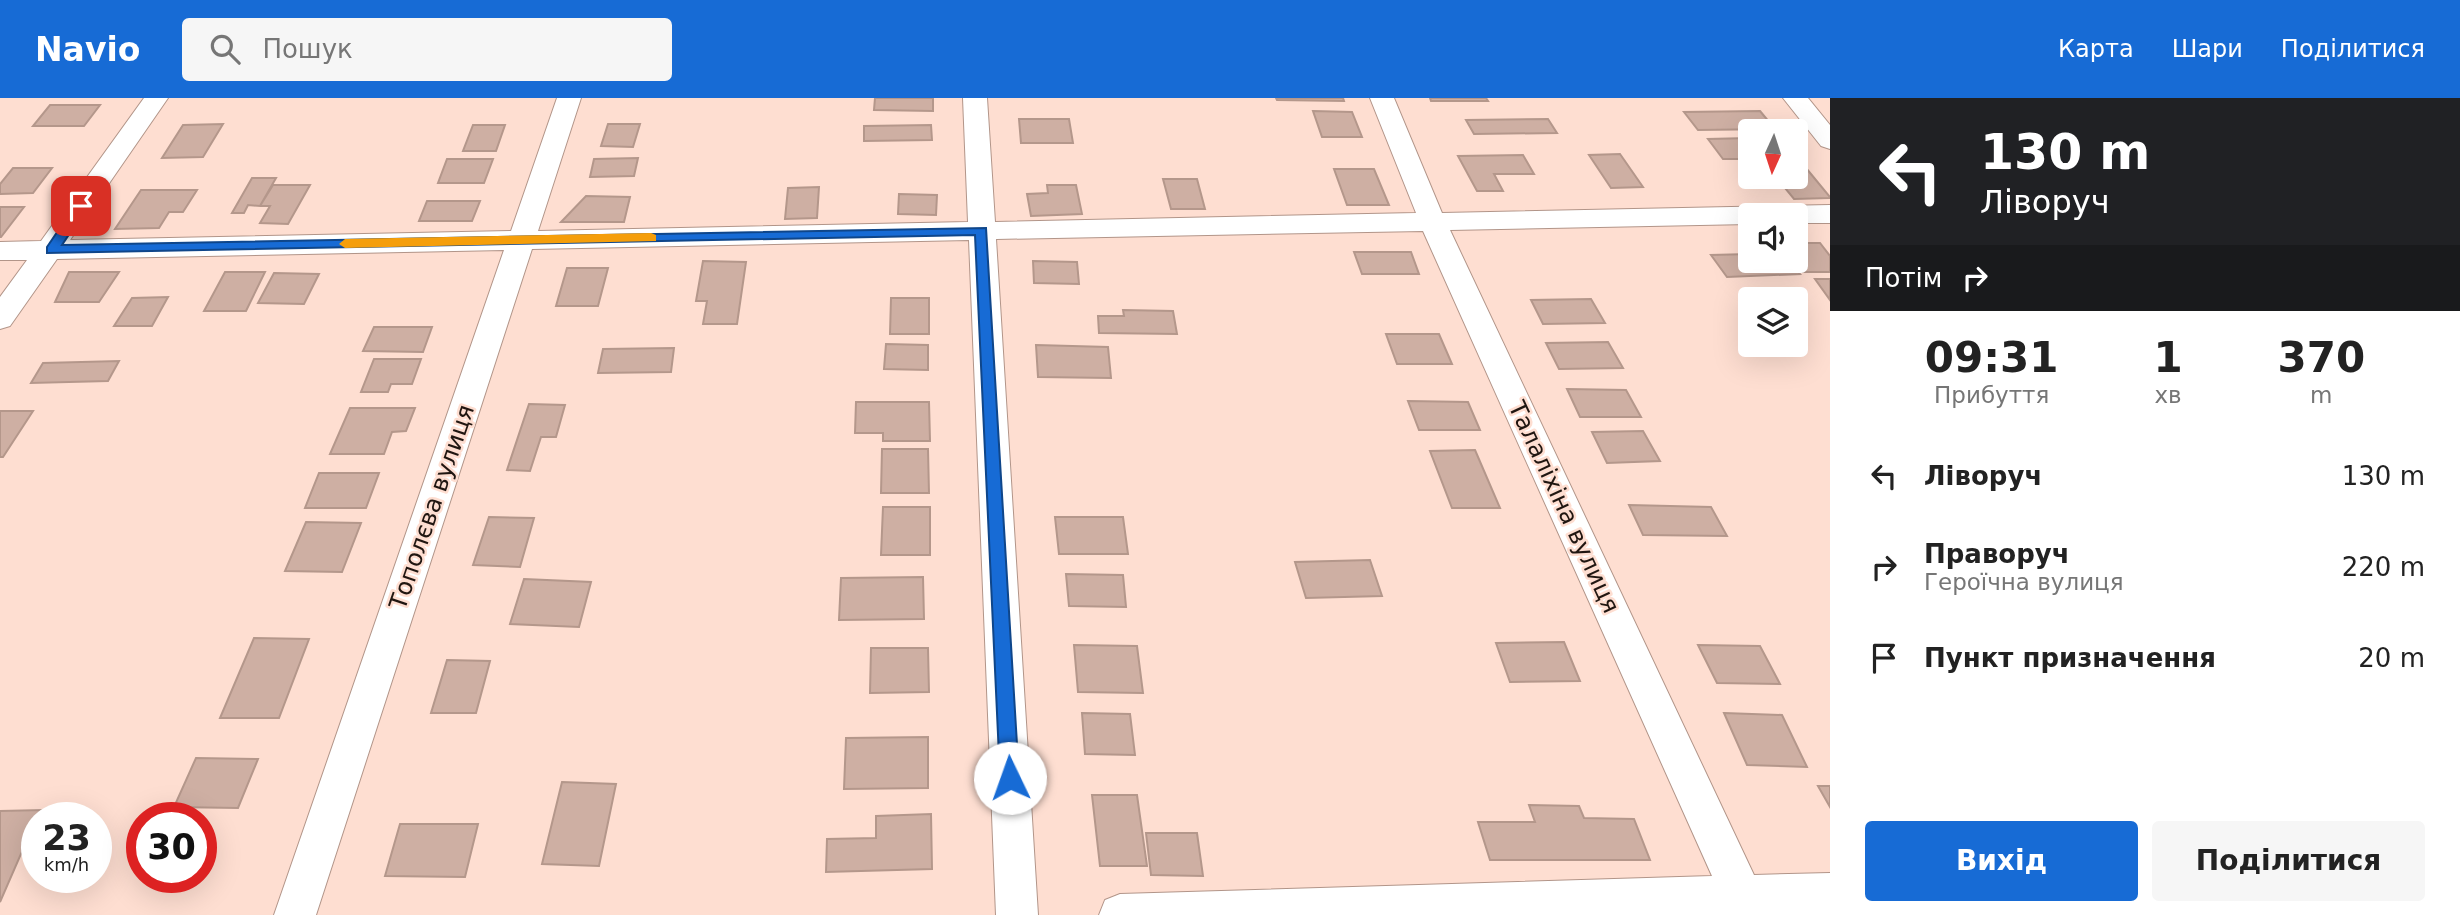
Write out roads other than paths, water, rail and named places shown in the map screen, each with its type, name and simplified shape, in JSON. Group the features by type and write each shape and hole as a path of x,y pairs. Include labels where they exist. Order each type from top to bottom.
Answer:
{"street":[{"path":"0,319 52,250 156,98"},
{"name":"Тополєва вулиця","path":"295,915 569,98"},
{"path":"975,98 1017,915"},
{"name":"Талаліхіна вулиця","path":"1382,98 1433,222 1747,906"},
{"path":"1794,98 1830,141"},
{"path":"1808,214 1830,214"},
{"path":"0,251 1738,215"},
{"path":"1120,915 1747,906 1830,894"}]}
